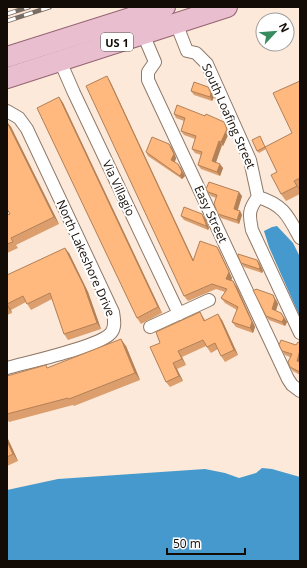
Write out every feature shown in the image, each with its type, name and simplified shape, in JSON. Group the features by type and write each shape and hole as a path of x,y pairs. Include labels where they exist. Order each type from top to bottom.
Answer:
{"main road":[{"name":"US 1","path":"7,57 165,7"},
{"name":"US 1","path":"7,78 227,7"}],"street":[{"name":"South Loafing Street","path":"176,23 187,51 196,53 208,64 250,160 258,198"},
{"name":"Easy Street","path":"143,34 155,62 148,72 148,80 288,379 300,392"},
{"name":"Via Villagio","path":"60,61 179,314"},
{"name":"North Lakeshore Drive","path":"7,111 19,118 27,130 113,312 115,323 112,332 103,340 7,368"},
{"path":"300,238 288,217 278,206 268,200 258,198 252,204 249,214 252,230 300,333"},
{"path":"150,327 209,300"}],"water":[{"path":"277,226 293,243 300,257 300,317 269,247 264,231"},
{"path":"262,468 272,469 300,477 300,561 7,561 7,490 58,479 205,469 225,473 239,478 256,473"}],"building":[{"path":"107,76 193,261 200,241 217,247 229,272 226,279 233,281 252,322 250,328 232,322 238,307 221,298 227,289 212,284 184,296 86,86"},
{"path":"300,81 300,178 294,181 297,186 281,194 271,175 277,172 265,147 292,133 273,93"},
{"path":"194,82 208,87 211,93 210,97 191,91"},
{"path":"59,97 158,307 137,318 37,108"},
{"path":"177,105 205,116 206,114 224,122 227,129 221,142 219,141 212,161 220,164 217,172 198,165 202,152 192,149 196,136 181,131 185,118 174,114"},
{"path":"7,122 54,217 11,238 13,242 7,244 7,215 10,214 7,209"},
{"path":"260,136 265,147 257,151 252,140"},
{"path":"152,137 169,144 174,154 171,160 178,164 182,172 180,176 146,152"},
{"path":"209,182 239,192 234,209 240,211 237,220 218,214 214,204 217,195 208,192 206,189"},
{"path":"184,207 202,214 206,226 181,216"},
{"path":"65,248 84,286 97,323 64,334 50,293 27,304 23,296 7,304 7,275"},
{"path":"238,254 257,260 260,267 259,269 241,263"},
{"path":"256,289 273,295 275,300 272,309 281,313 284,318 282,322 266,316 253,290"},
{"path":"200,312 204,321 218,314 234,350 221,356 215,343 207,347 203,340 178,351 182,359 173,363 179,376 166,382 150,347 160,343 156,332"},
{"path":"121,339 135,373 69,399 68,398 7,414 7,376 46,365 47,368"},
{"path":"281,340 296,345 298,342 300,343 297,361 300,362 300,372 290,367 288,362 292,354 282,351 279,345"},
{"path":"7,441 13,454 7,457"}],"railway":[{"path":"7,14 29,7"},
{"path":"7,21 50,7"}]}
